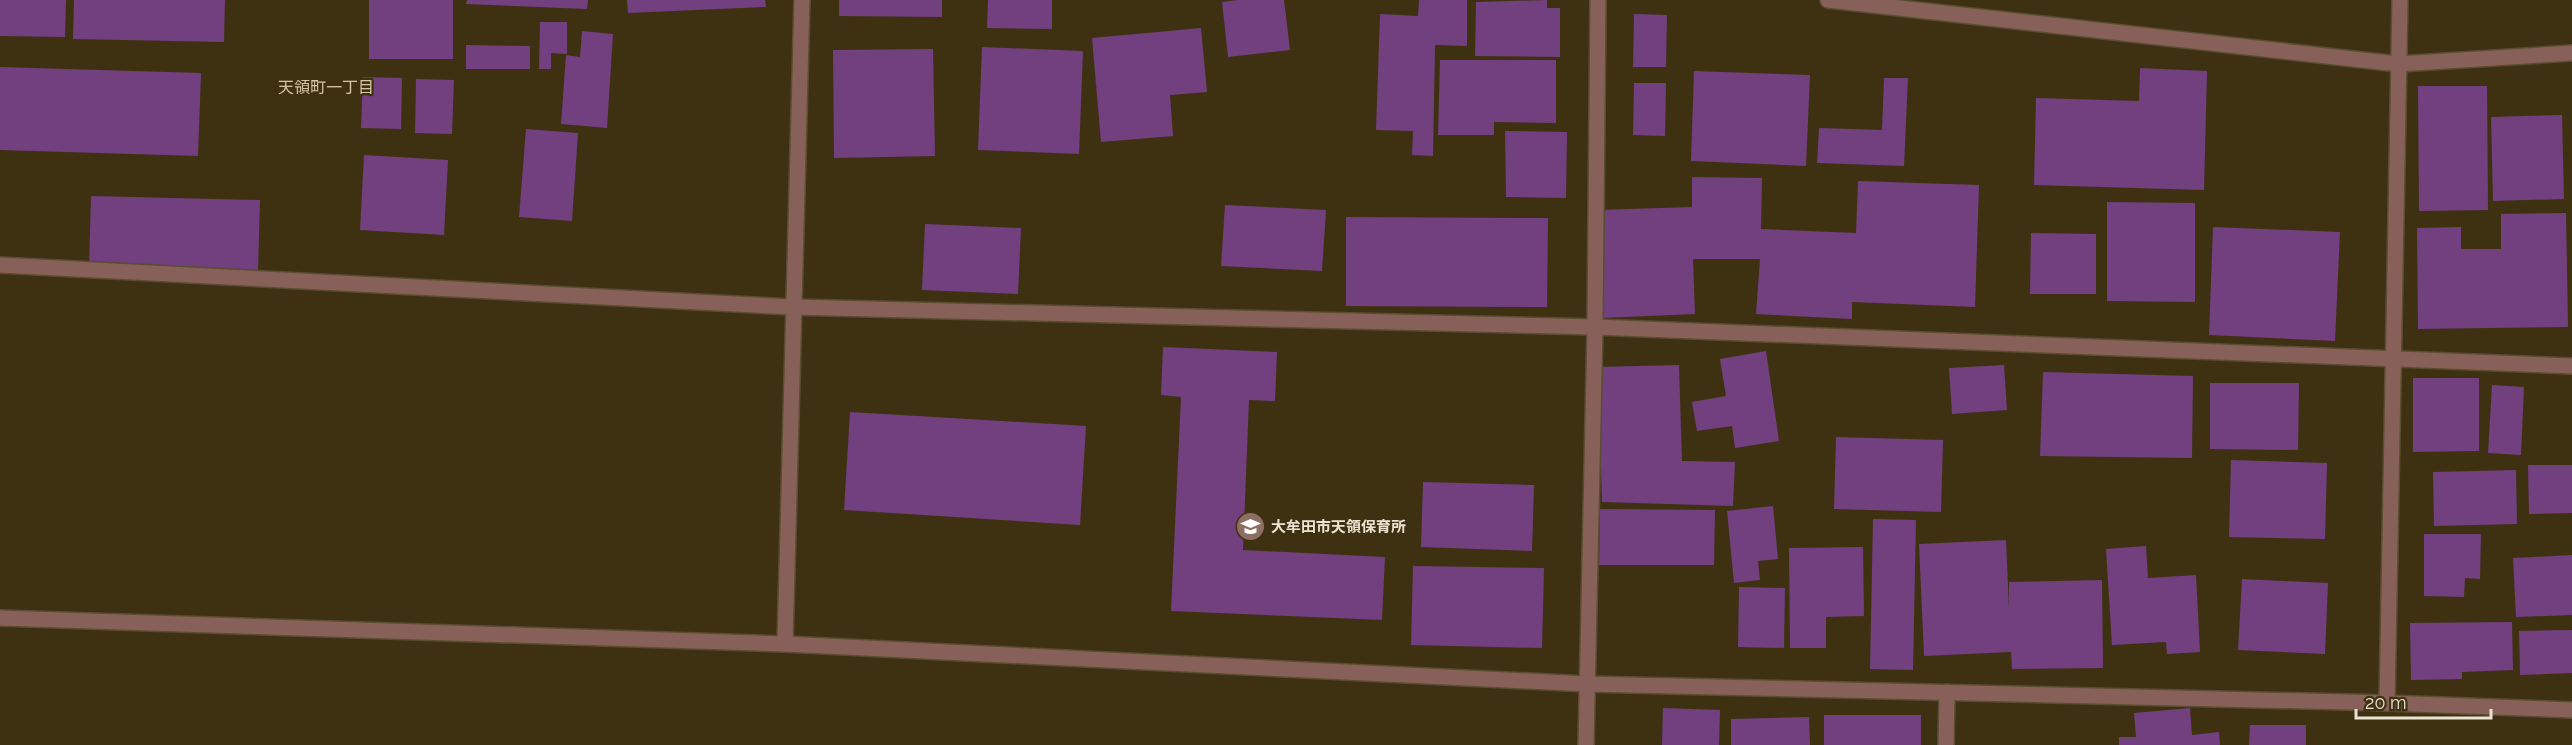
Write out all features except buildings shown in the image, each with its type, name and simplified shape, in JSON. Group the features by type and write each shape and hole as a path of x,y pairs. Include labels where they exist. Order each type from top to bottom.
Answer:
{"street":[{"path":"785,644 792,307 802,0"},
{"path":"1586,745 1595,327 1598,0"},
{"path":"1828,0 2398,64 2572,53"},
{"path":"2387,703 2400,0"},
{"path":"0,265 792,307 1595,327 2572,366"},
{"path":"0,618 785,644 1587,684 2387,703 2572,710"},
{"path":"1946,745 1947,692"}],"place":[{"name":"大牟田市天領保育所","path":"1250,527"}],"district":[{"name":"天領町一丁目","path":"326,87"}]}
